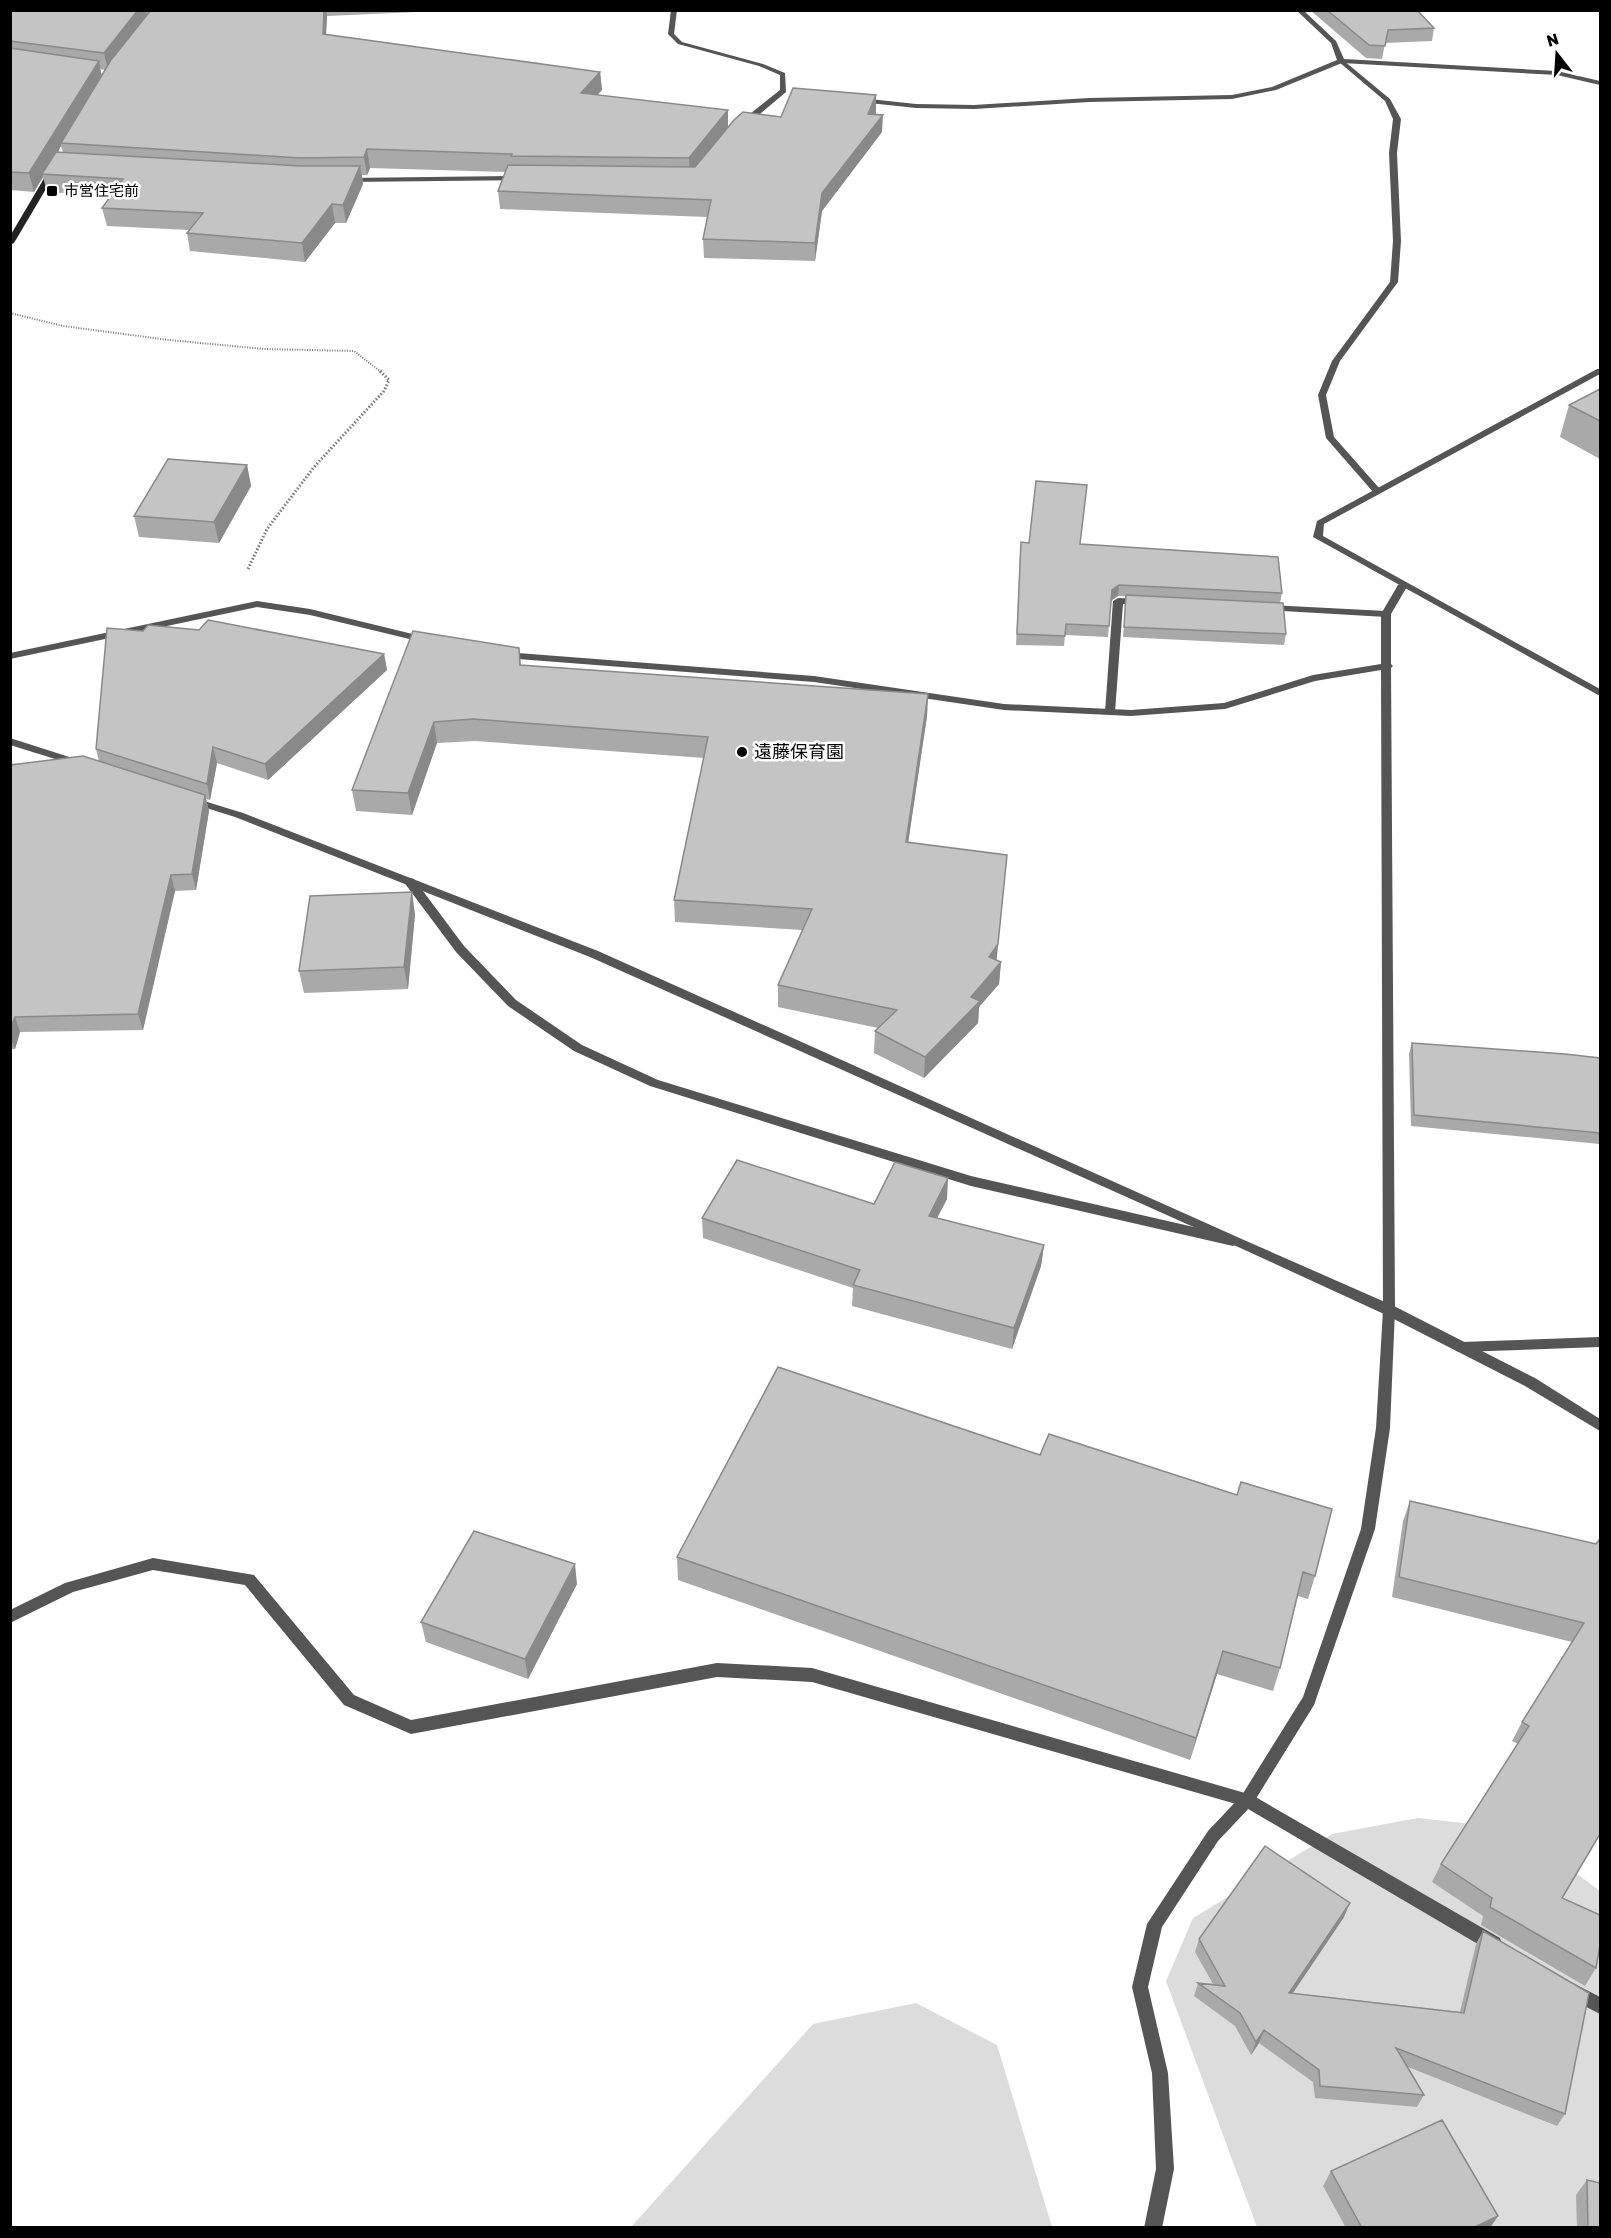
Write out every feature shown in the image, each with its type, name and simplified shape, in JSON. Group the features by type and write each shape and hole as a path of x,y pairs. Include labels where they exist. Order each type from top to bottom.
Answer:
{"main road":[{"path":"10,243 56,165"}],"street":[{"path":"674,10 670,34 680,43 761,65 783,74 784,91"},
{"path":"1299,10 1334,42 1341,61 1388,100 1397,119 1393,153 1397,241 1394,282 1336,361 1322,394 1330,438 1377,491"},
{"path":"850,98 916,106 974,107 1089,100 1232,97 1274,89 1341,61 1557,74 1600,83"},
{"path":"739,127 784,91 795,92"},
{"path":"339,180 530,178"},
{"path":"1600,371 1320,523 1318,537 1600,693"},
{"path":"1153,2228 1165,2169 1161,2073 1140,1986 1155,1924 1213,1836 1247,1800 1308,1700 1368,1529 1383,1428 1389,1310 1386,614 1403,585"},
{"path":"1110,712 1118,601 1153,602"},
{"path":"10,656 257,604 310,612 434,642"},
{"path":"1258,608 1386,614"},
{"path":"491,652 514,657 814,679 1004,707 1131,713 1225,706 1313,678 1388,666"},
{"path":"10,741 98,769"},
{"path":"174,794 239,815 594,954 1389,1310 1530,1382 1600,1426"},
{"path":"410,882 460,948 512,1003 578,1048 654,1083 971,1181 1240,1243"},
{"path":"1461,1347 1600,1342"},
{"path":"10,1617 70,1587 153,1564 249,1579 349,1700 411,1727 717,1670 812,1676 1247,1800 1510,1953"},
{"path":"1560,1983 1600,2006"}],"path":[{"path":"10,313 63,326 169,340 264,348 354,351 372,363 389,380 384,391 314,467 267,529 229,609"}],"shaded area":[{"path":"1418,1818 1517,1829 1600,1891 1600,2227 1257,2227 1166,1981 1193,1918 1332,1834"},
{"path":"916,2003 997,2045 1052,2227 631,2227 813,2024"}],"building":[{"path":"10,10 138,10 104,53 10,41"},
{"path":"151,10 324,10 323,34 600,72 581,93 728,110 689,158 511,156 512,154 367,149 364,157 300,158 61,143 111,60"},
{"path":"1327,10 1417,10 1434,28 1388,30 1385,46 1369,45"},
{"path":"10,48 99,61 29,173 10,172"},
{"path":"793,88 876,95 868,114 883,115 822,193 815,243 703,239 711,200 498,191 508,165 695,167 743,112 781,117"},
{"path":"56,152 300,166 360,166 343,205 332,204 302,243 187,233 203,213 102,208 123,179 42,174"},
{"path":"1600,389 1600,421 1569,405"},
{"path":"168,459 247,465 214,522 134,516"},
{"path":"1036,481 1087,485 1080,544 1278,557 1282,593 1119,585 1112,590 1109,626 1066,624 1065,636 1017,634 1021,542 1029,543"},
{"path":"1126,595 1283,603 1286,634 1124,627"},
{"path":"208,620 384,654 265,764 213,747 207,784 96,749 107,628 143,631 148,625 199,630"},
{"path":"413,631 519,648 520,665 928,694 906,842 1007,855 998,944 989,957 1001,962 971,997 980,1001 925,1057 875,1031 897,1010 778,985 812,909 674,900 708,737 473,719 434,722 408,793 352,790"},
{"path":"83,756 205,795 192,874 171,875 138,1014 15,1017 10,1029 10,765"},
{"path":"412,892 404,967 299,971 310,896"},
{"path":"1412,1043 1600,1058 1600,1133 1414,1115"},
{"path":"737,1160 874,1204 895,1162 948,1178 929,1216 1044,1245 1014,1328 853,1285 860,1270 702,1218"},
{"path":"778,1367 1040,1455 1049,1434 1237,1495 1241,1482 1332,1509 1315,1576 1303,1572 1280,1668 1223,1651 1196,1738 677,1557"},
{"path":"1410,1501 1596,1544 1600,1539 1600,1834 1562,1898 1600,1915 1600,1945 1596,1968 1490,1907 1492,1898 1441,1864 1529,1726 1522,1722 1584,1623 1399,1577"},
{"path":"474,1531 575,1564 525,1659 421,1622"},
{"path":"1265,1846 1350,1903 1289,1993 1464,2013 1483,1931 1589,1993 1565,2114 1396,2048 1424,2095 1320,2086 1319,2070 1264,2030 1256,2042 1240,2013 1198,1983 1225,1986 1199,1939"},
{"path":"1442,2120 1498,2216 1473,2228 1362,2228 1331,2171"},
{"path":"1587,2180 1600,2183 1600,2228 1588,2228"}],"place":[{"name":"市営住宅前","path":"52,191"},
{"name":"遠藤保育園","path":"742,752"}]}
